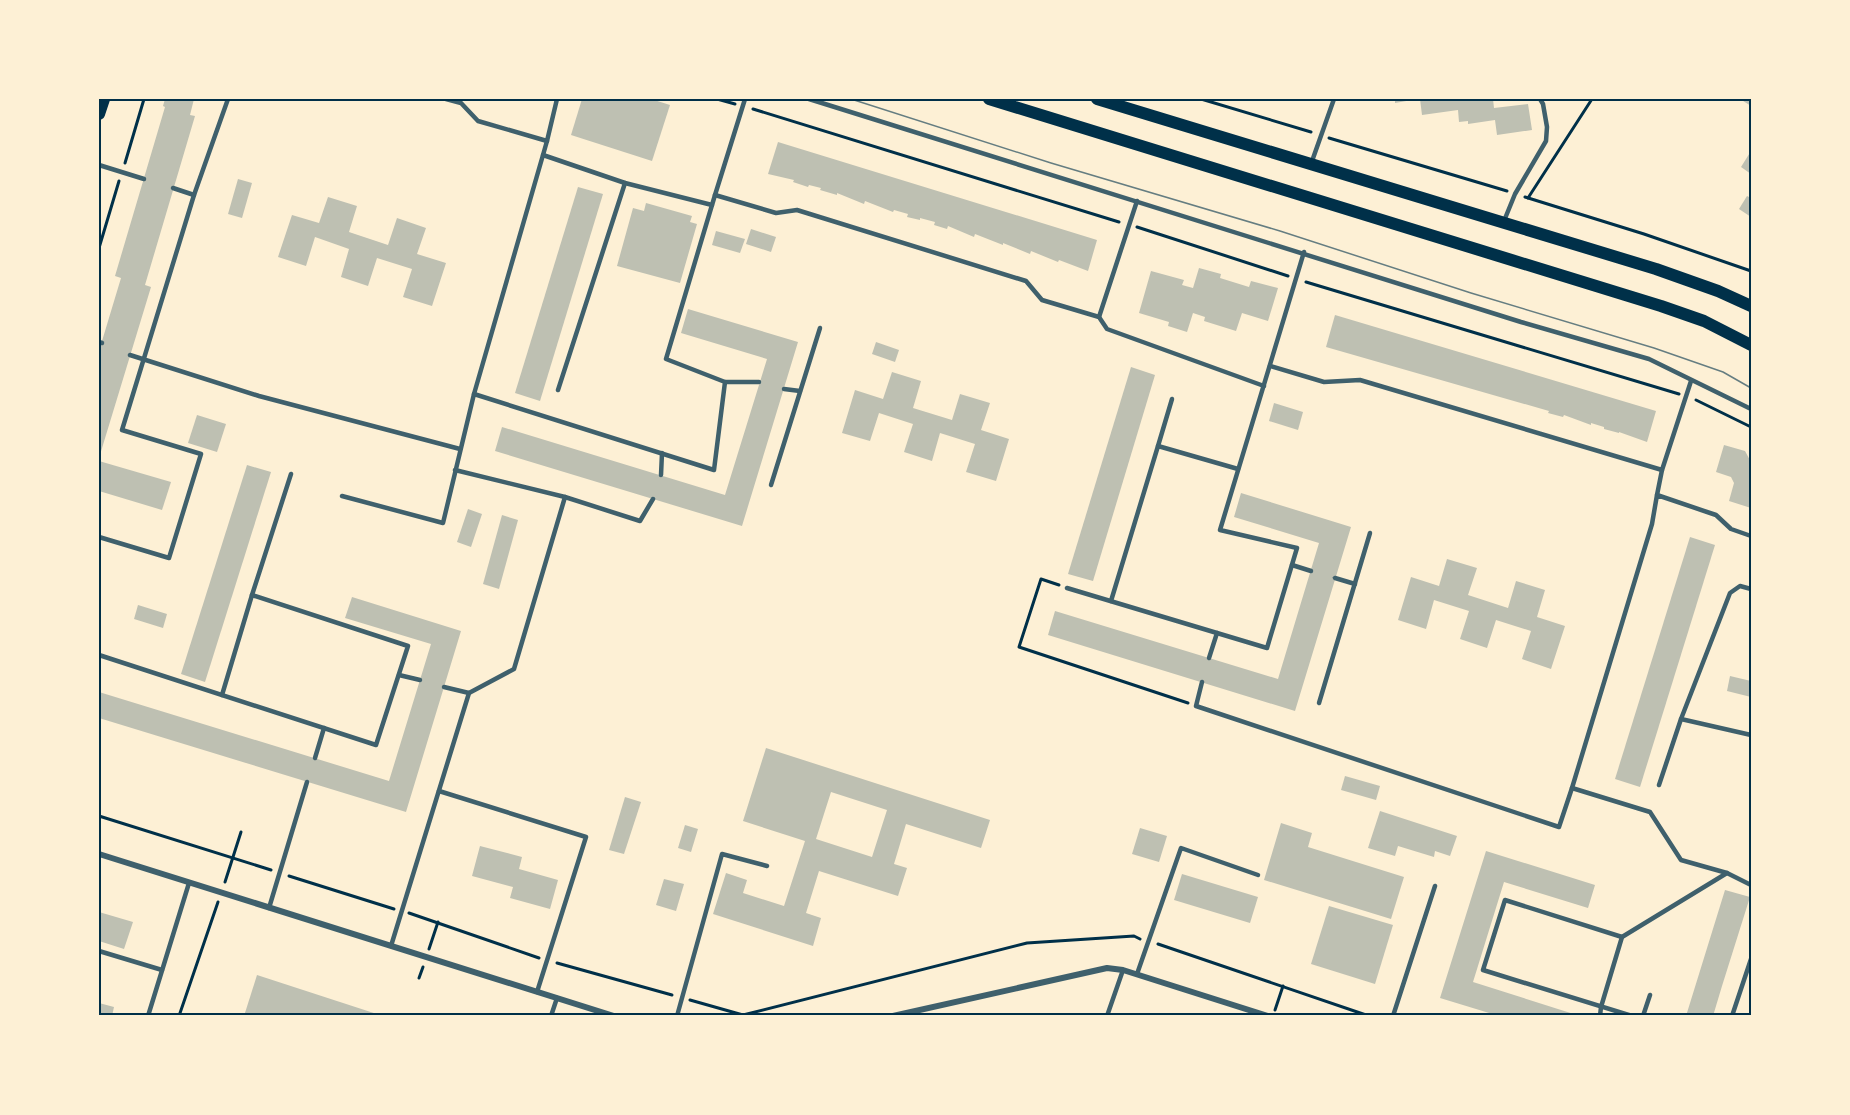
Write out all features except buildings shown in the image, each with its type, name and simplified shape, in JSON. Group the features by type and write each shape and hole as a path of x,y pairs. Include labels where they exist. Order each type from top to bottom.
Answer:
{"main road":[{"path":"99,114 104,99"},
{"path":"989,99 1661,306 1704,321 1751,345"},
{"path":"1097,99 1656,269 1718,291 1751,306"}],"street":[{"path":"99,854 614,1016"},
{"path":"893,1016 1107,968 1137,974 1268,1016"}],"lane":[{"path":"99,537 169,558 201,454 122,430 194,195 228,99"},
{"path":"446,99 461,103 478,121 547,141"},
{"path":"342,496 443,523 474,393 557,99"},
{"path":"745,99 666,359 725,382 759,382"},
{"path":"809,99 1304,252 1521,322 1649,359 1751,409"},
{"path":"1311,164 1334,99"},
{"path":"1503,224 1515,194 1546,141 1544,104 1540,99"},
{"path":"543,155 625,183 712,205"},
{"path":"99,165 144,179"},
{"path":"558,390 625,183"},
{"path":"173,188 194,195"},
{"path":"716,195 776,213 797,210 1026,281 1042,300 1099,317 1107,329 1264,386"},
{"path":"1099,317 1137,201"},
{"path":"1067,588 1267,648 1297,548 1220,530 1304,252"},
{"path":"771,485 819,328"},
{"path":"130,355 259,396 460,449"},
{"path":"1270,366 1324,382 1360,380 1662,470"},
{"path":"1202,682 1196,706 1559,827 1652,524 1662,470 1691,381"},
{"path":"474,393 714,470 725,382"},
{"path":"784,389 800,391"},
{"path":"1111,601 1172,399"},
{"path":"1158,446 1238,469"},
{"path":"661,475 662,453"},
{"path":"455,470 566,497 640,521 653,499"},
{"path":"222,695 291,474"},
{"path":"1657,495 1716,515 1731,529 1751,536"},
{"path":"444,687 469,693 514,669 566,497"},
{"path":"1319,703 1370,533"},
{"path":"1292,565 1311,571"},
{"path":"1335,578 1355,584"},
{"path":"1659,786 1681,719 1730,593 1740,586 1751,589"},
{"path":"99,655 376,745 408,646 252,595"},
{"path":"1209,658 1217,633"},
{"path":"399,675 420,680"},
{"path":"391,946 469,693"},
{"path":"1681,719 1751,735"},
{"path":"315,758 324,728"},
{"path":"268,908 308,782"},
{"path":"1572,788 1650,812 1681,860 1726,873 1751,885"},
{"path":"439,791 586,837 537,992"},
{"path":"1137,974 1181,848 1258,875"},
{"path":"677,1016 722,854 767,866"},
{"path":"1600,1016 1622,937 1726,873"},
{"path":"148,1016 189,883"},
{"path":"1393,1016 1435,886"},
{"path":"1622,937 1505,900 1483,970 1632,1016"},
{"path":"99,951 162,970"},
{"path":"1732,1016 1751,959"},
{"path":"1107,1016 1123,970"},
{"path":"1643,1016 1650,995"},
{"path":"551,1016 557,998"}],"path":[{"path":"717,99 1129,225 1296,279 1686,396 1751,427"},
{"path":"1201,99 1644,234 1751,271"},
{"path":"1528,198 1592,99"},
{"path":"1067,588 1041,579 1018,647 1196,706"},
{"path":"99,816 401,911 547,960 743,1015 1027,943 1134,936 1369,1016"},
{"path":"179,1016 241,832"},
{"path":"1273,1016 1283,986"}],"tram line":[{"path":"851,99 1051,163 1280,231 1471,293 1654,348 1723,372 1751,388"}]}
